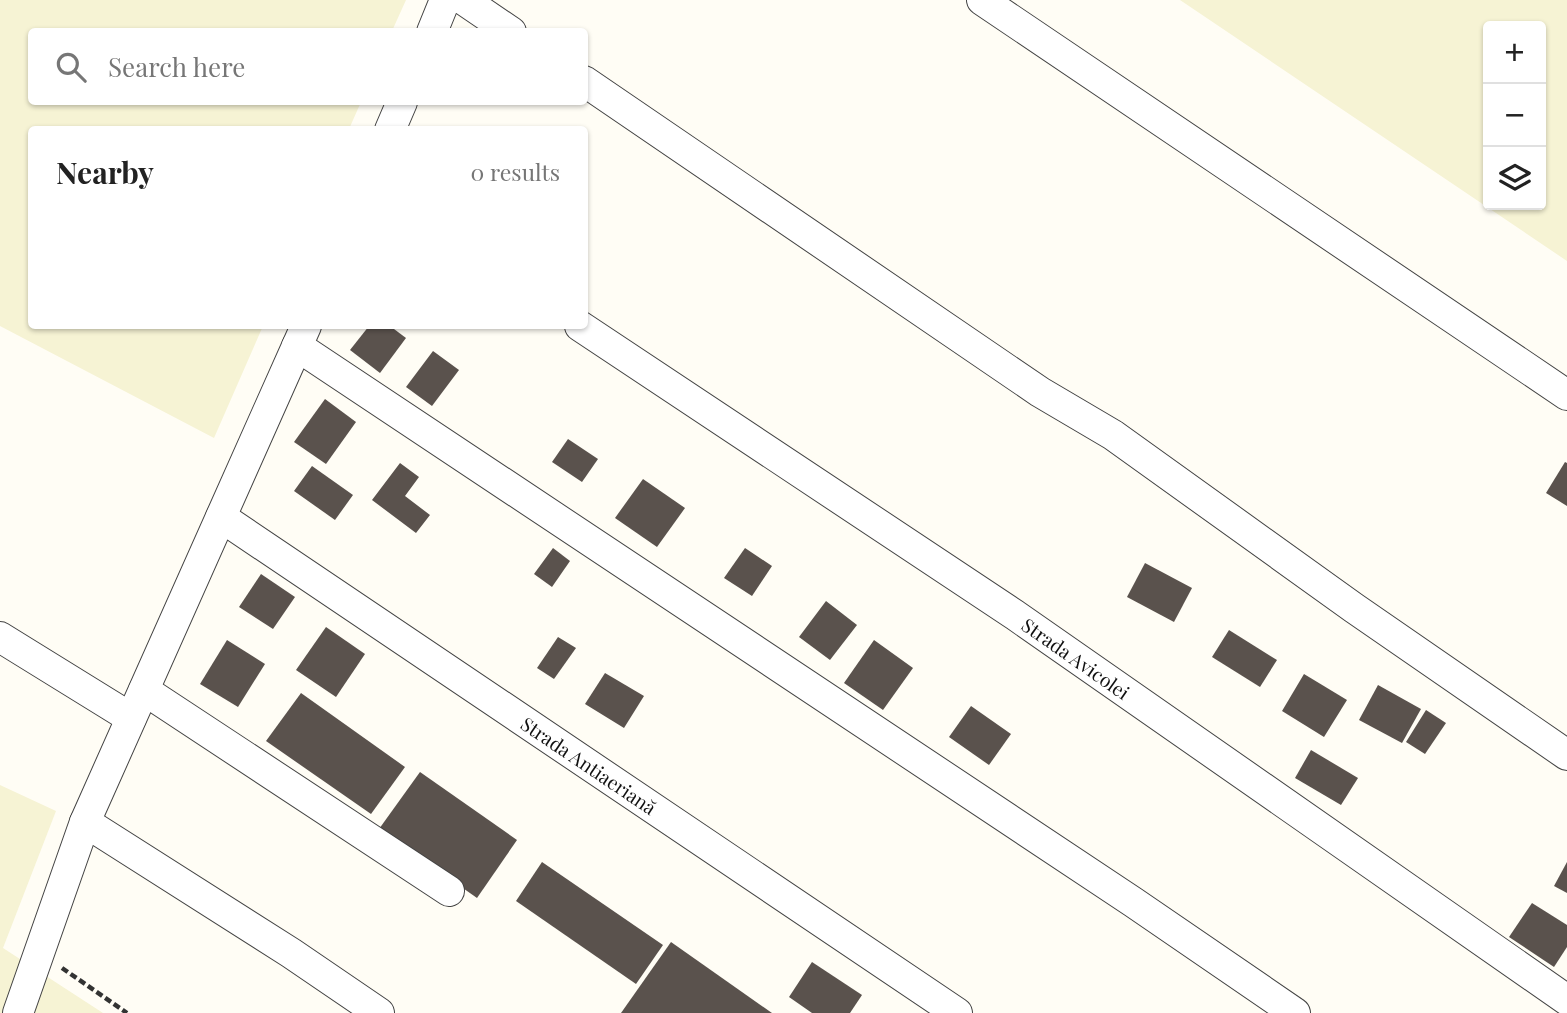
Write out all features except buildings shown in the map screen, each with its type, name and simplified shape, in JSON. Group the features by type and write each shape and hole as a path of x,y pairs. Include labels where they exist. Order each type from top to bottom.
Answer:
{"street":[{"path":"434,28 446,0"},
{"path":"464,0 505,28"},
{"path":"982,0 1567,394"},
{"path":"588,84 1040,392 1113,435 1354,608 1567,755"},
{"path":"392,126 401,105"},
{"name":"Strada Avicolei","path":"585,329 1014,615 1567,1000"},
{"path":"18,1013 85,821 302,336 1294,1013"},
{"name":"Strada Antiaeriană","path":"221,517 957,1013"},
{"path":"0,637 131,718"},
{"path":"144,690 449,891"},
{"path":"85,821 291,953 379,1013"}],"path":[{"path":"38,952 127,1013"}],"shaded area":[{"path":"0,0 406,0 393,28 28,28 28,105 360,105 350,126 28,126 28,329 262,329 214,438 0,326"},
{"path":"1180,0 1567,0 1567,261 1491,210 1546,210 1546,21 1483,21 1483,204"},
{"path":"0,785 56,811 3,948 103,1013 0,1013"}]}
